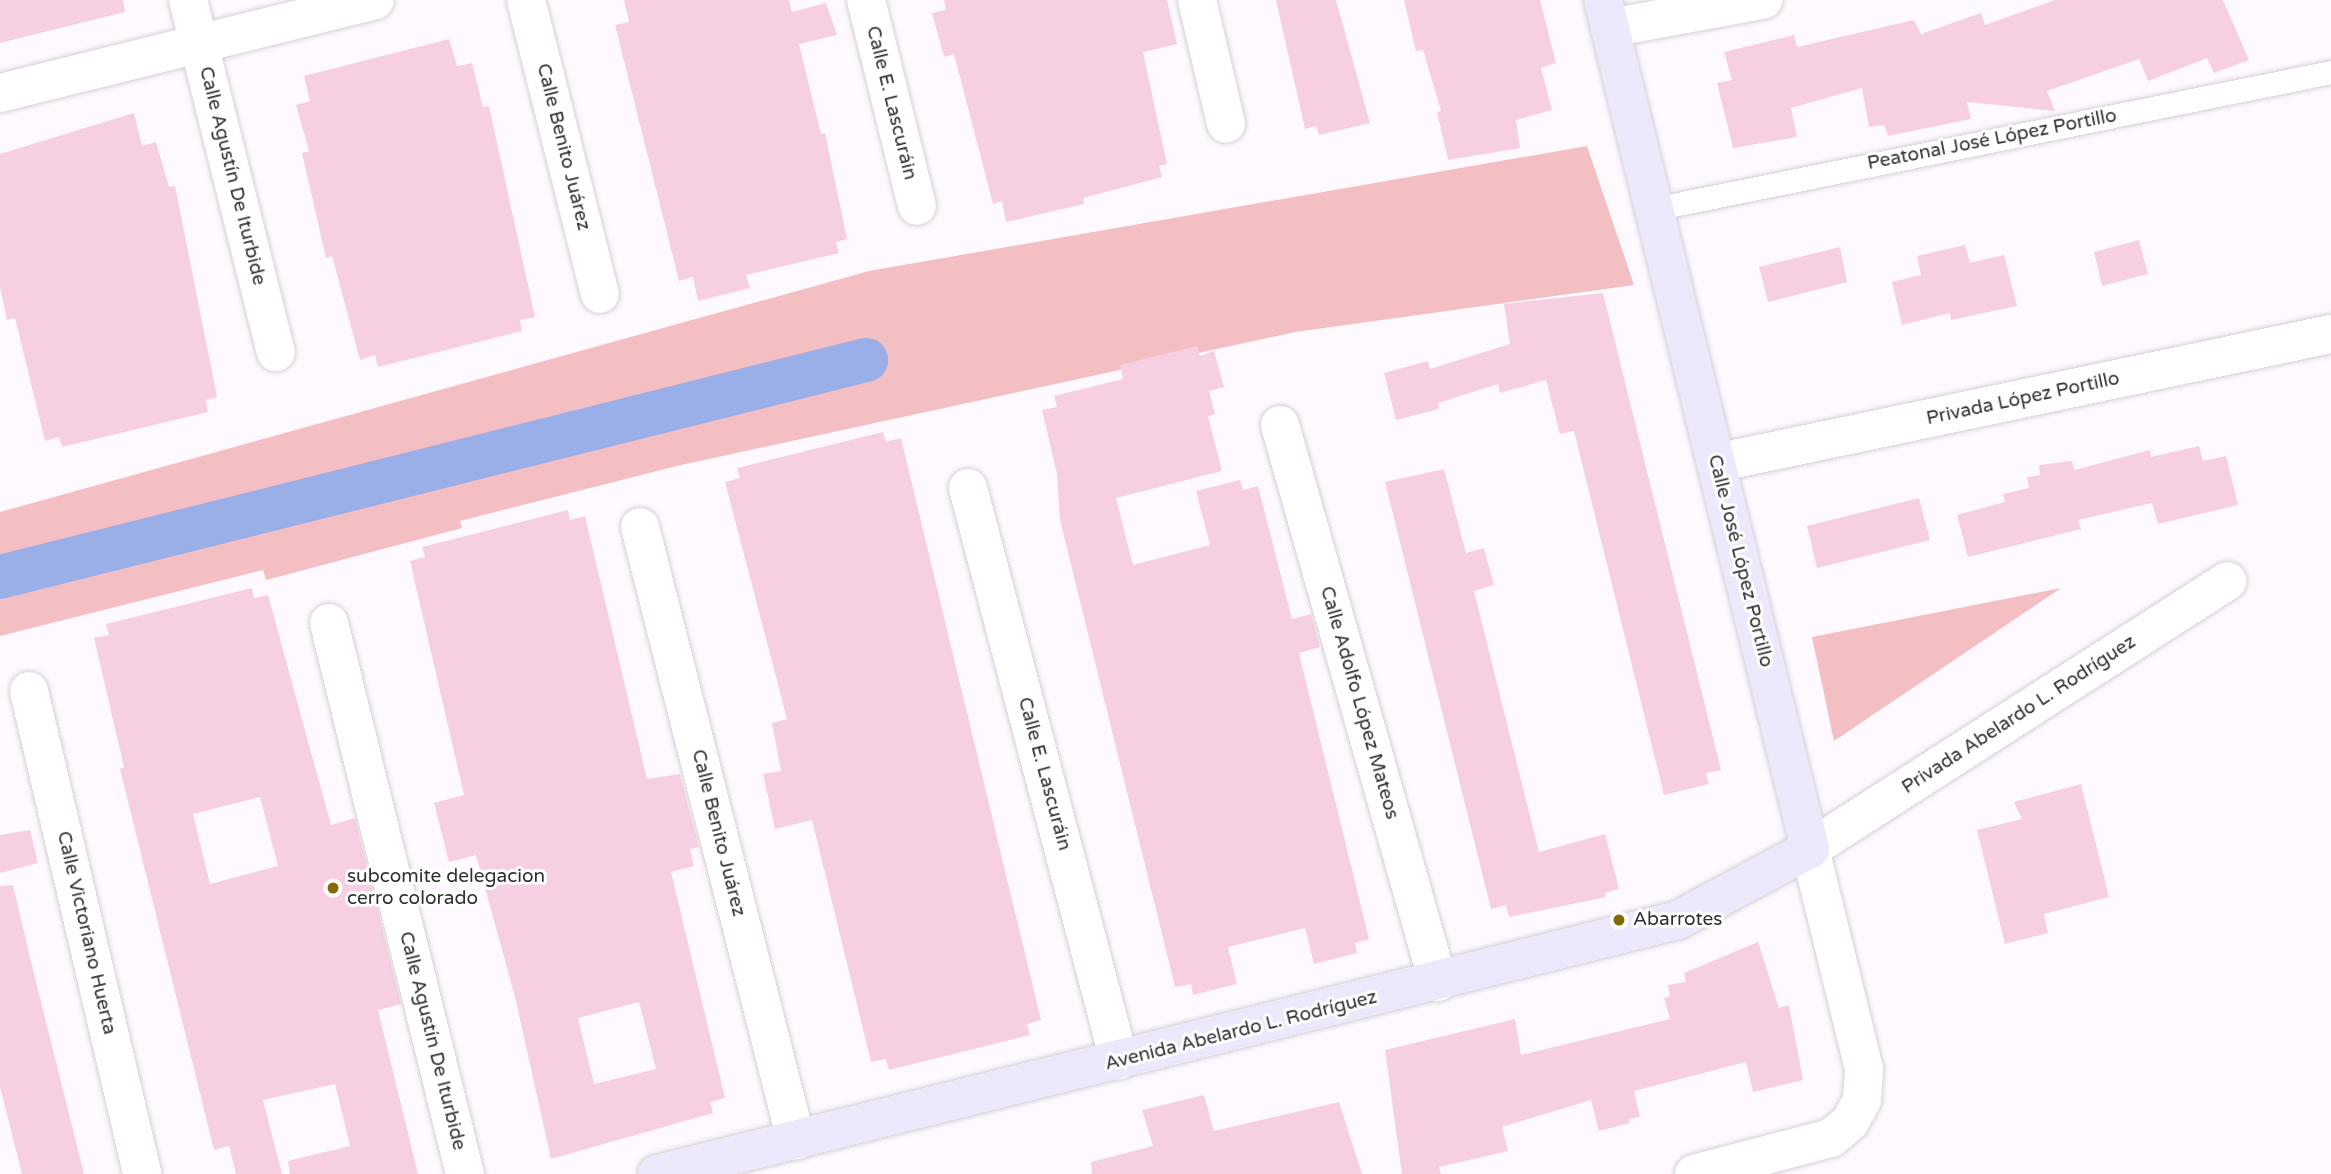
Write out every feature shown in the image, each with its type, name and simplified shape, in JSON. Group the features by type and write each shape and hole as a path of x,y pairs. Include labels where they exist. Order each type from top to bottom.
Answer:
{"street":[{"name":"Calle Agustín De Iturbide","path":"188,0 276,352"},
{"path":"0,93 375,0"},
{"name":"Calle Benito Juárez","path":"526,0 600,293"},
{"name":"Calle E. Lascuráin","path":"866,0 917,206"},
{"path":"1197,0 1226,124"},
{"path":"1606,14 1763,0"},
{"name":"Calle José López Portillo","path":"1606,14 1864,1069 1862,1100 1850,1122 1831,1138 1694,1174"},
{"name":"Privada López Portillo","path":"1716,463 2331,334"},
{"name":"Calle Adolfo López Mateos","path":"1280,425 1438,982"},
{"name":"Calle E. Lascuráin","path":"968,488 1119,1060"},
{"name":"Calle Benito Juárez","path":"640,527 796,1140"},
{"name":"Privada Abelardo L. Rodríguez","path":"1810,849 2227,581"},
{"name":"Calle Agustín De Iturbide","path":"329,623 465,1174"},
{"name":"Calle Victoriano Huerta","path":"29,691 142,1174"},
{"name":"Avenida Abelardo L. Rodríguez","path":"657,1174 1438,982 1678,920 1810,849"}],"lane":[{"name":"Peatonal José López Portillo","path":"1653,209 2331,72"}],"shaded area":[{"path":"1587,146 1634,285 1295,332 681,465 460,521 462,528 266,580 263,570 0,636 0,512 869,271"},
{"path":"2061,588 1834,741 1812,637"}],"building":[{"path":"0,0 123,0 125,12 0,43"},
{"path":"624,0 789,0 792,12 826,3 837,35 799,44 821,134 825,133 847,239 836,242 839,253 746,275 750,288 698,301 693,277 679,281 615,25 629,22"},
{"path":"944,0 1167,0 1177,44 1143,52 1167,164 1159,166 1162,177 1083,198 1084,204 1006,222 1002,201 993,204 954,54 944,57 932,13 946,10"},
{"path":"1276,0 1336,0 1370,123 1319,135 1316,126 1305,129"},
{"path":"1404,0 1540,0 1556,63 1541,68 1552,110 1516,120 1520,148 1448,160 1437,112 1441,111 1423,50 1416,51"},
{"path":"2055,0 2223,0 2249,60 2214,73 2207,58 2148,81 2139,59 2047,91 2055,111 1967,102 1971,119 1888,136 1884,125 1869,127 1862,88 1791,108 1797,137 1733,148 1717,83 1732,80 1724,52 1794,35 1797,47 1914,20 1921,34 1981,13 1985,25"},
{"path":"449,39 457,66 472,63 483,107 489,106 535,317 520,320 522,331 378,367 375,355 360,360 332,256 326,258 302,153 309,151 296,105 310,101 304,76"},
{"path":"134,113 142,146 156,142 169,187 175,186 217,397 206,400 208,412 62,447 59,437 45,441 15,318 7,320 0,287 0,154"},
{"path":"2139,240 2148,274 2102,286 2094,252"},
{"path":"1965,245 1970,263 2004,255 2017,306 1951,320 1950,313 1902,325 1892,282 1921,275 1917,256"},
{"path":"1840,247 1847,282 1768,302 1759,267"},
{"path":"1603,293 1721,770 1706,773 1709,784 1664,795 1574,431 1560,434 1546,380 1500,393 1498,384 1438,403 1439,409 1396,420 1384,373 1428,361 1430,369 1510,344 1504,304"},
{"path":"1197,346 1200,356 1214,351 1224,387 1209,391 1215,414 1208,416 1222,471 1116,498 1133,565 1210,545 1196,491 1240,480 1243,490 1258,486 1292,619 1311,614 1320,647 1299,653 1369,939 1355,943 1357,953 1314,964 1305,928 1228,947 1237,984 1193,995 1191,984 1175,987 1060,520 1057,474 1042,410 1057,407 1054,396 1123,379 1120,365"},
{"path":"883,432 886,442 901,438 1041,1020 1027,1024 1030,1035 889,1070 886,1059 871,1062 812,820 775,829 763,774 781,771 772,723 787,719 725,482 740,478 737,468"},
{"path":"2199,446 2203,461 2226,456 2238,505 2158,524 2152,503 2078,520 2081,529 1968,557 1957,515 2005,502 2003,494 2029,488 2027,477 2040,475 2039,465 2072,461 2074,470 2150,450 2151,457"},
{"path":"1444,469 1466,553 1484,548 1494,585 1474,591 1539,852 1605,834 1619,889 1605,893 1606,897 1509,917 1506,905 1491,909 1385,482"},
{"path":"1919,498 1930,540 1817,568 1807,526"},
{"path":"568,510 570,520 585,516 647,779 680,774 699,847 690,849 694,866 671,872 725,1098 710,1102 713,1113 551,1159 516,1001 476,855 449,862 434,803 464,795 410,561 425,557 422,547","holes":["639,1002 656,1069 594,1084 578,1018"]},
{"path":"252,588 254,598 268,595 331,825 355,818 401,1004 378,1010 418,1174 290,1174 288,1161 350,1146 335,1084 263,1100 282,1174 236,1174 229,1146 214,1150 120,769 124,767 94,638 109,635 106,624","holes":["260,797 278,866 210,884 193,814"]},
{"path":"2081,784 2109,897 2044,914 2048,933 2005,944 1977,830 2022,819 2014,802"},
{"path":"30,830 38,863 0,873 0,835"},
{"path":"13,885 84,1174 22,1174 0,1087 0,886"},
{"path":"1758,942 1779,1008 1789,1005 1803,1080 1753,1092 1746,1062 1634,1091 1640,1117 1629,1119 1630,1123 1599,1131 1591,1100 1502,1127 1508,1151 1439,1167 1441,1174 1402,1174 1385,1050 1515,1019 1521,1055 1670,1019 1664,998 1670,996 1668,985 1686,982 1684,973"},
{"path":"1204,1095 1214,1131 1339,1102 1362,1174 1092,1174 1091,1162 1153,1146 1142,1110"}],"waterway":[{"path":"0,577 866,360"}],"place":[{"name":"subcomite delegacion cerro colorado","path":"333,888"},
{"name":"Abarrotes","path":"1619,920"}]}
